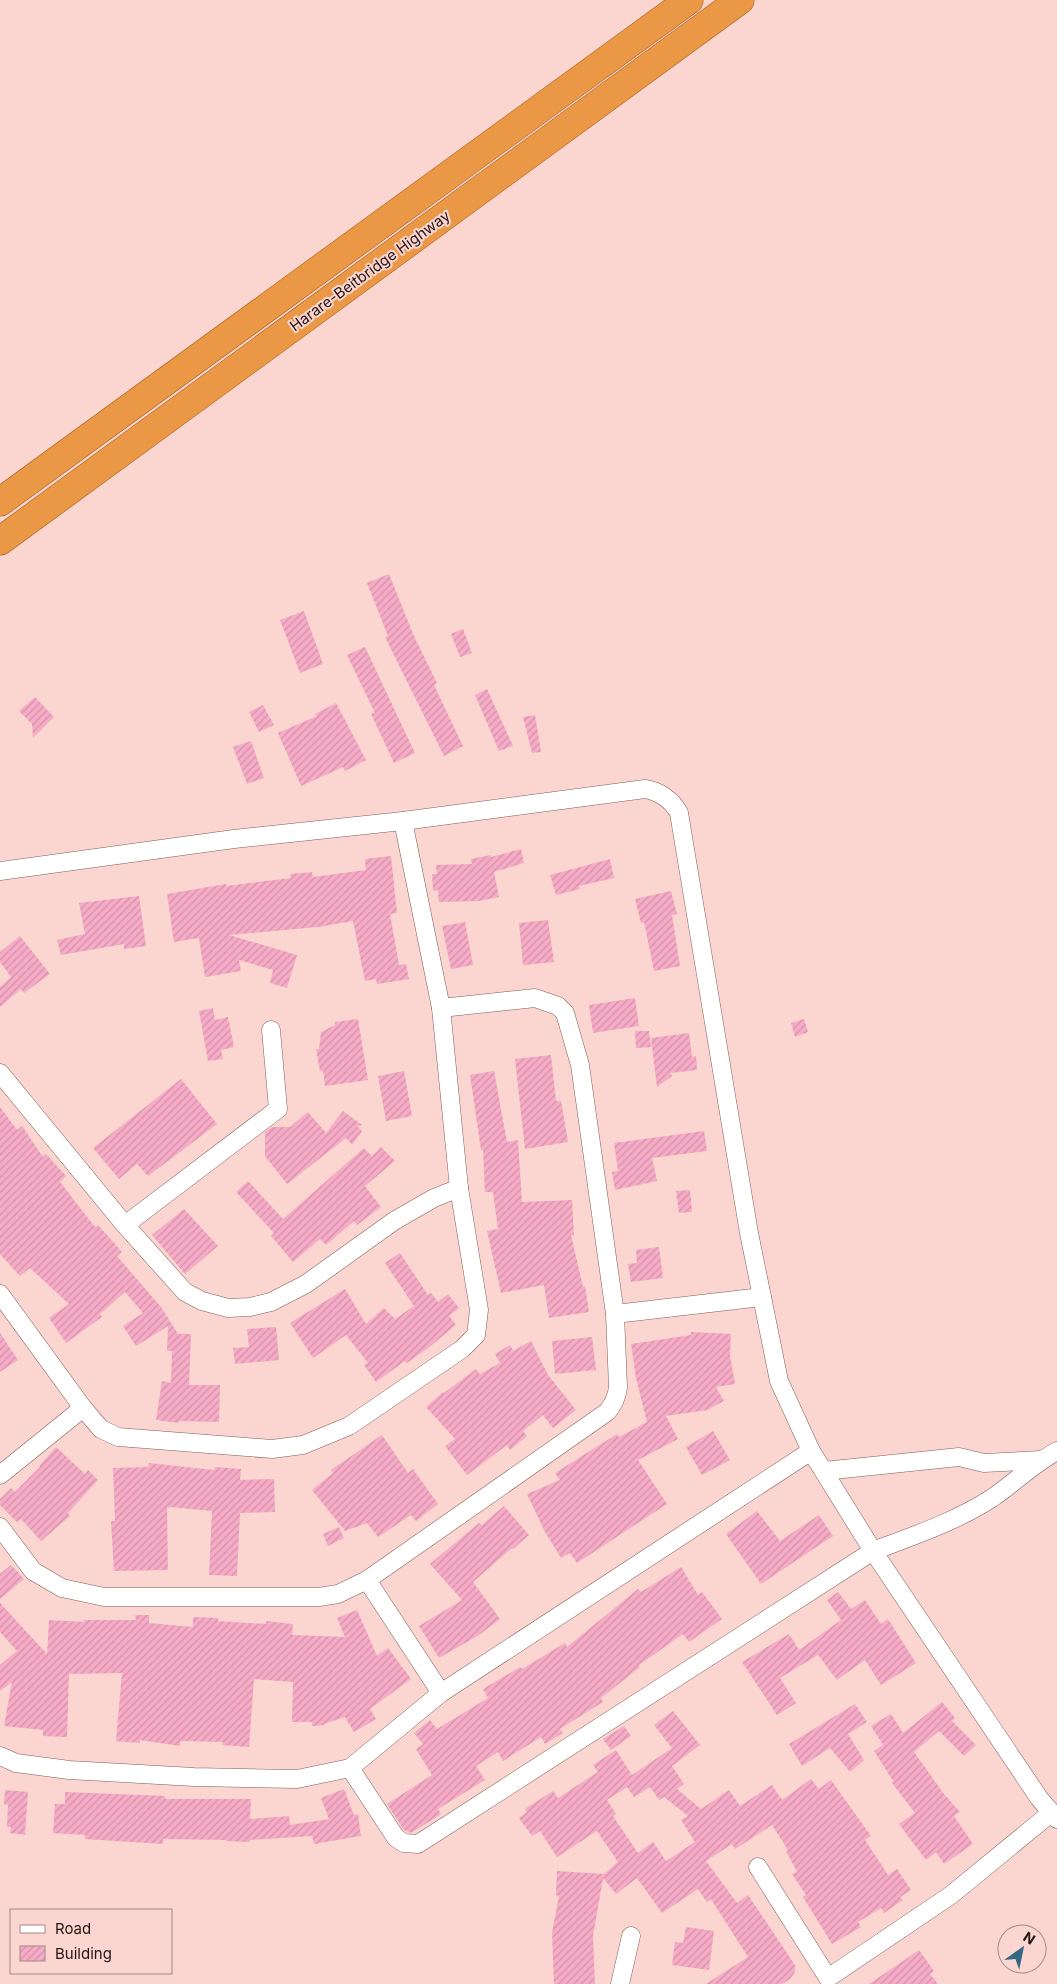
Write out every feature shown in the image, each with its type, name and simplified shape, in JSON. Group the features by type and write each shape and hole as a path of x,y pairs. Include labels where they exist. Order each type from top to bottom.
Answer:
{"highway":[{"name":"Harare-Beitbridge Highway","path":"0,502 688,0"},
{"name":"Harare-Beitbridge Highway","path":"0,541 740,0"}],"street":[{"path":"0,871 234,839 403,821 645,790 655,791 674,805 679,813 749,1233 779,1381 811,1451 873,1551 1039,1798 1054,1816 951,1895 823,1981 758,1867"},
{"path":"0,1294 84,1408 101,1428 118,1437 272,1449 303,1445 349,1426 462,1349 476,1335 478,1310 459,1188 441,1008 403,821"},
{"path":"0,1527 33,1571 62,1588 104,1597 319,1597 338,1594 367,1580 607,1412 617,1397 615,1314 580,1065 565,1013 558,1006 535,998 441,1008"},
{"path":"125,1225 278,1109 271,1030"},
{"path":"0,1073 125,1225 185,1292 202,1301 228,1308 250,1307 271,1302 306,1284 394,1221 434,1198 459,1188"},
{"path":"615,1314 762,1297"},
{"path":"0,1475 84,1408"},
{"path":"0,1756 16,1763 69,1770 194,1777 297,1779 350,1768 441,1693 811,1451"},
{"path":"350,1768 396,1838 404,1843 418,1844 873,1551 944,1524 992,1498 1041,1460 1057,1451"},
{"path":"824,1472 959,1457 984,1463 1041,1460"},
{"path":"367,1580 441,1693"},
{"path":"620,1984 631,1936"}],"building":[{"path":"389,574 414,636 437,683 434,685 463,746 444,756 385,637 388,636 367,583"},
{"path":"304,611 323,664 300,673 280,620"},
{"path":"463,629 472,653 460,657 451,634"},
{"path":"365,647 415,753 394,763 371,714 375,713 347,655"},
{"path":"487,689 513,746 499,751 475,695"},
{"path":"35,697 54,717 33,738 32,724 19,711"},
{"path":"336,703 366,760 345,771 343,767 301,786 278,733 317,716 315,714"},
{"path":"263,705 274,725 259,732 249,712"},
{"path":"535,715 541,752 532,753 523,717"},
{"path":"251,741 264,778 247,784 233,747"},
{"path":"521,849 524,863 494,872 499,897 479,901 439,902 438,890 433,891 432,874 437,874 436,865 472,864 471,859 491,855 491,857"},
{"path":"391,856 397,913 390,914 399,965 406,964 409,979 377,984 376,979 365,981 353,921 318,927 229,935 297,955 287,988 270,983 273,970 239,960 241,971 205,977 199,938 174,942 167,894 226,884 226,886 291,878 290,874 312,872 313,877 366,870 365,859"},
{"path":"610,859 614,878 579,886 580,889 556,895 550,875"},
{"path":"671,891 677,914 672,915 680,966 654,971 644,922 641,923 635,899"},
{"path":"139,896 146,946 124,949 124,944 61,955 57,940 85,934 79,903"},
{"path":"548,920 554,962 523,965 519,923"},
{"path":"465,922 473,965 451,969 442,926"},
{"path":"20,936 50,974 24,993 21,989 0,1007 0,987 11,977 0,962 0,952"},
{"path":"635,998 639,1026 593,1033 589,1005"},
{"path":"213,1008 215,1020 228,1017 234,1047 221,1050 223,1059 208,1061 199,1011"},
{"path":"358,1019 368,1080 325,1086 323,1071 320,1071 316,1049 319,1049 321,1032 335,1025 335,1022"},
{"path":"804,1019 808,1032 795,1037 791,1023"},
{"path":"635,1031 649,1031 651,1047 636,1048"},
{"path":"689,1033 692,1057 696,1056 697,1070 670,1073 672,1076 657,1087 651,1038"},
{"path":"551,1055 556,1101 561,1101 568,1142 525,1149 515,1059"},
{"path":"404,1071 412,1116 386,1121 378,1076"},
{"path":"494,1071 507,1142 518,1140 522,1202 572,1200 574,1235 571,1235 583,1287 585,1286 589,1312 549,1318 544,1285 501,1293 487,1231 498,1229 493,1192 485,1192 483,1150 481,1150 470,1075"},
{"path":"181,1079 217,1124 148,1176 137,1164 119,1179 93,1148"},
{"path":"0,1107 17,1130 22,1126 43,1157 46,1154 66,1176 60,1182 95,1227 98,1225 122,1252 117,1256 161,1307 178,1334 191,1334 189,1385 220,1385 219,1422 179,1421 179,1423 156,1420 162,1381 171,1383 172,1351 167,1351 168,1326 136,1346 123,1326 143,1313 125,1292 100,1314 102,1317 66,1343 49,1318 69,1304 30,1268 20,1276 0,1254"},
{"path":"343,1111 362,1125 357,1126 362,1131 352,1145 346,1138 287,1184 265,1156 265,1132 272,1127 290,1127 308,1112 326,1133"},
{"path":"704,1131 707,1151 652,1158 657,1181 615,1190 612,1172 618,1171 614,1143"},
{"path":"381,1147 395,1161 365,1186 381,1207 357,1225 354,1221 326,1245 320,1239 293,1262 271,1236 274,1233 236,1192 248,1181 283,1219 364,1148 372,1156"},
{"path":"690,1190 692,1212 679,1213 676,1191"},
{"path":"184,1209 218,1246 185,1274 152,1235"},
{"path":"659,1247 663,1278 631,1282 628,1264 637,1263 636,1250"},
{"path":"400,1253 428,1295 431,1293 438,1302 448,1294 459,1308 449,1316 456,1325 407,1363 405,1361 376,1382 364,1365 368,1363 346,1335 313,1358 290,1323 345,1289 366,1324 384,1308 395,1319 414,1306 385,1263"},
{"path":"276,1327 279,1360 235,1364 233,1348 249,1347 247,1329"},
{"path":"691,1332 731,1334 730,1355 735,1384 716,1387 724,1401 707,1410 666,1416 678,1439 638,1460 667,1504 577,1563 570,1553 561,1558 544,1530 527,1494 560,1480 555,1473 617,1434 619,1437 647,1422 636,1378 631,1344 691,1335"},
{"path":"0,1333 18,1360 0,1372"},
{"path":"592,1337 596,1370 555,1374 552,1341"},
{"path":"531,1341 548,1375 576,1410 553,1428 543,1415 523,1431 527,1436 510,1450 507,1445 467,1475 445,1446 455,1439 426,1407 443,1392 476,1369 480,1374 500,1363 495,1354 510,1345 513,1351"},
{"path":"713,1431 730,1460 702,1475 686,1447"},
{"path":"382,1435 408,1473 413,1469 438,1504 416,1521 411,1515 378,1537 367,1523 345,1531 312,1490 333,1473 331,1470"},
{"path":"56,1447 85,1474 88,1470 98,1480 68,1513 70,1516 41,1541 21,1519 17,1522 0,1505 0,1499 11,1488 15,1492 40,1467"},
{"path":"149,1463 214,1470 215,1467 241,1469 240,1480 274,1479 275,1512 240,1513 237,1576 209,1575 212,1511 171,1507 167,1508 168,1570 114,1571 111,1521 115,1521 113,1468 148,1467"},
{"path":"504,1506 529,1535 473,1582 500,1619 479,1635 439,1658 419,1626 462,1600 430,1564 479,1523 482,1525"},
{"path":"757,1511 780,1541 819,1515 833,1536 761,1584 726,1534"},
{"path":"339,1527 344,1538 328,1546 323,1534"},
{"path":"11,1565 24,1579 0,1599 0,1574"},
{"path":"681,1567 698,1595 702,1592 722,1619 689,1642 683,1634 639,1665 640,1667 601,1698 603,1702 560,1729 563,1733 545,1744 541,1737 503,1761 498,1752 476,1766 485,1780 438,1809 441,1814 411,1833 404,1830 387,1804 432,1775 416,1749 423,1744 414,1733 430,1720 437,1729 488,1698 483,1689 520,1667 522,1669 565,1643 567,1647 638,1589 641,1592"},
{"path":"838,1592 851,1609 865,1600 881,1624 888,1619 916,1663 881,1685 865,1660 837,1680 818,1655 780,1678 796,1703 777,1715 742,1662 789,1634 799,1650 841,1620 827,1600"},
{"path":"0,1603 47,1654 49,1620 84,1622 84,1620 136,1620 135,1615 149,1615 149,1623 193,1627 193,1617 218,1618 218,1621 266,1624 266,1621 293,1624 292,1635 345,1637 337,1618 357,1610 377,1656 388,1648 411,1679 370,1709 376,1719 354,1732 345,1717 324,1725 312,1726 312,1722 292,1722 293,1682 254,1679 249,1747 222,1745 223,1742 180,1741 180,1746 140,1740 140,1743 116,1741 122,1673 69,1674 67,1737 43,1736 43,1730 4,1726 12,1682 0,1691 0,1665 17,1651 0,1632"},
{"path":"942,1702 955,1718 952,1721 976,1745 964,1756 939,1731 914,1752 944,1794 960,1812 954,1816 973,1844 944,1864 936,1852 926,1860 899,1824 915,1813 892,1783 893,1781 874,1751 883,1745 871,1726 891,1714 903,1733"},
{"path":"855,1704 867,1722 848,1734 864,1760 850,1772 830,1748 802,1766 789,1744"},
{"path":"673,1711 700,1745 672,1766 684,1784 677,1789 701,1809 729,1790 740,1806 772,1785 782,1800 811,1779 819,1789 831,1780 871,1836 865,1840 888,1875 897,1869 911,1890 900,1897 903,1900 884,1913 881,1908 858,1922 861,1927 832,1944 803,1897 806,1895 792,1874 797,1872 786,1851 788,1850 772,1825 735,1849 732,1844 706,1861 737,1903 748,1895 795,1965 795,1972 790,1979 782,1984 706,1984 748,1957 711,1899 707,1902 698,1889 662,1913 637,1878 616,1894 603,1878 593,1936 595,1984 554,1984 552,1933 559,1896 556,1895 557,1871 604,1874 618,1862 597,1831 557,1857 540,1831 532,1836 519,1818 527,1812 525,1809 553,1791 558,1798 598,1772 593,1765 616,1750 632,1775 672,1748 654,1725","holes":["627,1787 634,1797 650,1787 659,1800 664,1797 688,1816 681,1820 695,1842 666,1861 653,1842 638,1853 613,1816 616,1814 607,1800"]},
{"path":"624,1726 631,1736 611,1750 603,1739"},
{"path":"344,1789 354,1815 358,1814 361,1836 314,1844 312,1836 250,1840 250,1842 163,1839 163,1844 85,1839 85,1835 53,1833 55,1804 65,1804 65,1792 165,1796 165,1799 251,1799 250,1819 289,1816 290,1825 329,1819 321,1798"},
{"path":"5,1790 28,1792 25,1835 10,1833 11,1827 7,1827 8,1805 4,1804"},
{"path":"686,1927 714,1931 709,1970 672,1965 675,1942 683,1943"},
{"path":"919,1950 934,1971 930,1974 938,1984 869,1984"}]}
